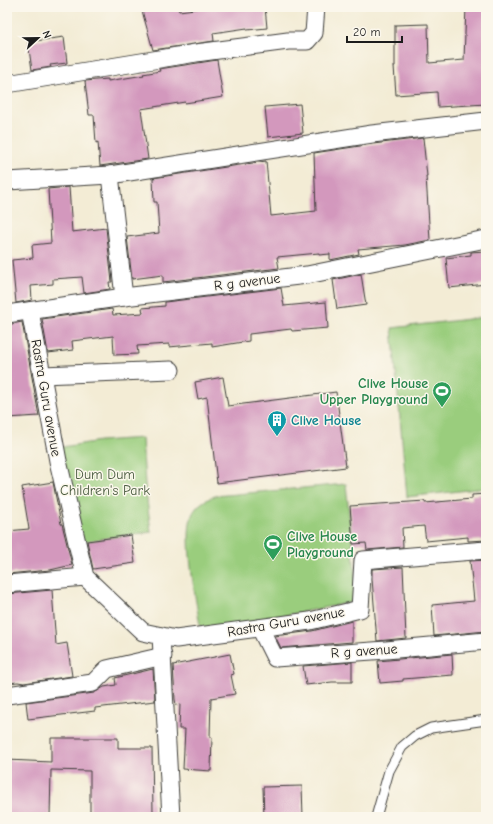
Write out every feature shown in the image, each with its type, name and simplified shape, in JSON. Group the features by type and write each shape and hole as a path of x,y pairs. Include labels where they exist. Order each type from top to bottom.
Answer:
{"street":[{"path":"7,84 196,52 288,41 307,41 314,33 316,7"},
{"path":"7,181 110,175 372,134 486,121"},
{"path":"110,175 124,297"},
{"name":"R g avenue","path":"7,314 124,297 307,275 486,239"},
{"name":"Rastra Guru avenue","path":"30,311 58,461 85,577 143,632 176,639 310,621 360,609 363,560 486,550"},
{"path":"42,376 171,370"},
{"path":"7,584 85,577"},
{"name":"R g avenue","path":"260,628 275,658 486,641"},
{"path":"161,636 171,817"},
{"path":"7,695 93,683 107,669 163,656"}],"lane":[{"path":"376,817 389,771 402,747 415,736 431,728 486,720"}],"green space":[{"name":"Clive House Upper Playground","path":"486,317 486,488 407,497 392,328"},
{"name":"Dum Dum Children's Park","path":"142,438 145,484 151,532 77,544 56,448 100,441"},
{"name":"Clive House Playground","path":"346,484 358,601 201,632 194,589 189,539 192,515 199,505 215,496"}],"building":[{"path":"141,7 177,7 179,11 210,7 265,7 267,28 247,30 247,28 213,33 214,41 153,50"},
{"path":"466,7 486,7 486,104 438,107 437,92 396,95 394,66 395,25 428,24 429,63 464,60"},
{"path":"64,37 67,63 50,65 51,67 32,70 28,42"},
{"path":"217,60 223,97 141,109 148,159 100,166 98,142 96,143 94,115 89,115 85,81 108,79 108,81 144,75 143,74 160,71 159,69"},
{"path":"300,104 303,133 268,137 265,107"},
{"path":"423,138 427,176 430,240 405,245 358,249 359,254 330,260 330,254 319,255 319,253 277,257 279,268 163,282 163,275 132,279 127,237 159,233 157,202 154,202 153,178 266,161 271,216 316,211 314,153"},
{"path":"69,187 72,232 106,228 112,282 109,282 110,289 84,293 82,277 53,279 53,284 31,286 32,300 16,303 12,260 33,258 32,245 51,243 48,189"},
{"path":"486,251 486,284 449,288 446,258 471,255 471,252"},
{"path":"361,274 366,305 337,309 333,280"},
{"path":"281,288 284,306 326,302 328,328 292,331 291,329 249,334 249,341 212,347 212,343 169,347 169,344 137,346 138,354 114,355 113,336 72,341 73,350 48,353 42,319 112,309 113,315 143,313 142,308 165,306 165,302"},
{"path":"22,322 39,416 7,418 7,325"},
{"name":"Clive House","path":"223,377 228,406 336,392 346,467 217,483 207,397 198,399 195,382"},
{"path":"53,482 61,524 72,565 50,570 7,574 7,531 29,529 22,487"},
{"path":"486,494 486,540 468,541 468,537 426,541 424,526 402,528 403,547 367,550 366,543 353,544 350,506 425,501 425,503 472,499 472,495"},
{"path":"131,535 135,563 93,569 87,541"},
{"path":"486,560 486,631 434,636 432,605 474,601 470,561"},
{"path":"403,567 406,638 377,641 372,569"},
{"path":"52,590 56,645 67,643 72,676 24,683 7,683 7,594"},
{"path":"352,621 352,642 281,648 275,636 312,631"},
{"path":"230,654 234,674 231,675 235,694 211,698 211,771 183,769 185,729 179,729 180,704 176,705 173,665"},
{"path":"452,654 453,675 403,679 403,681 380,683 378,661"},
{"path":"352,662 352,682 332,682 306,685 303,666"},
{"path":"153,669 155,701 95,708 95,711 28,719 26,702 94,693 104,687 116,685 115,678"},
{"path":"51,738 118,738 118,748 152,748 153,813 119,813 119,817 90,817 90,771 51,770 50,817 7,817 7,760 51,762"},
{"path":"302,786 303,817 264,817 263,787"}],"place":[{"name":"Clive House Upper Playground","path":"442,408"},
{"name":"Clive House","path":"277,437"},
{"name":"Clive House Playground","path":"273,561"}]}
